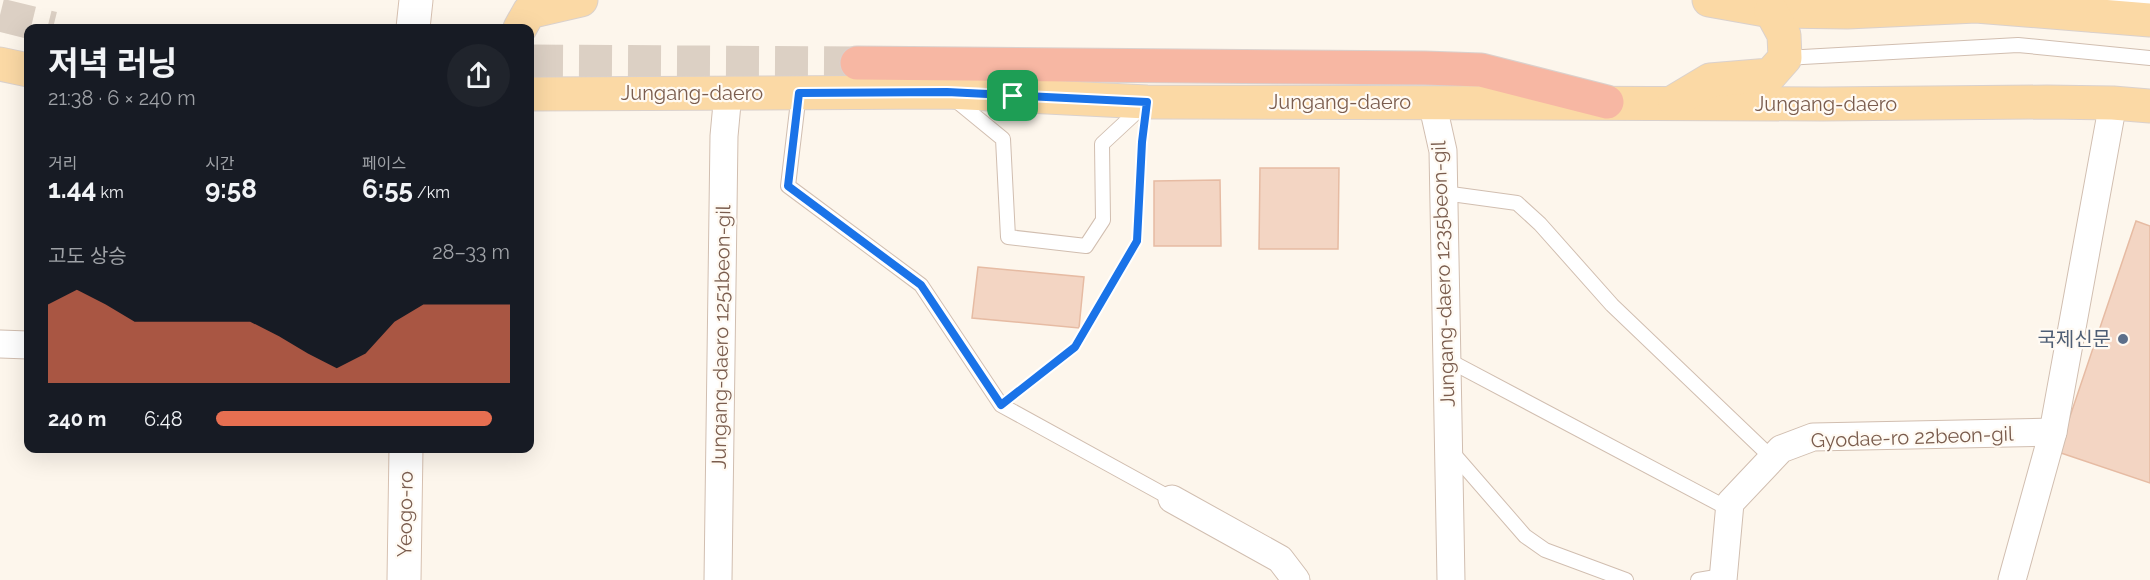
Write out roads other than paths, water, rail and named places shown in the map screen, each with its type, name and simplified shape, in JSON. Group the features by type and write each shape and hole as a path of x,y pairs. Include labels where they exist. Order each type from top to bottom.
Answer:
{"highway":[{"path":"857,63 1413,67 1480,70 1607,102"}],"main road":[{"path":"413,24 416,0"},
{"path":"522,24 529,12 581,0"},
{"path":"1709,0 1771,12 1839,6 2052,6 2093,15 2150,20"},
{"path":"2093,15 2147,0"},
{"path":"1674,102 1710,80 1770,75 1785,58 1784,34 1771,12"},
{"path":"0,64 24,69"},
{"name":"Jungang-daero","path":"538,88 728,93 947,92 1147,102 2113,103 2150,106"},
{"name":"Yeogo-ro","path":"404,580 406,453"}],"street":[{"name":"Jungang-daero 1251beon-gil","path":"718,580 724,136 728,93"},
{"name":"Jungang-daero 1235beon-gil","path":"1432,102 1443,151 1451,580"},
{"path":"2012,580 2053,432 2113,103"},
{"path":"0,344 24,345"},
{"name":"Gyodae-ro 22beon-gil","path":"1729,509 1730,503 1781,448 1813,437 2053,432"},
{"path":"1172,499 1280,559 1296,580"},
{"path":"1715,579 1729,509"}],"lane":[{"path":"1785,58 2018,45 2150,58"},
{"path":"947,92 1003,139 1008,237 1086,246 1103,220 1102,144 1147,102"},
{"path":"799,93 788,186 921,285 1001,405 1172,499"},
{"path":"1444,193 1516,203 1540,224 1612,304 1772,458"},
{"path":"1446,359 1729,509"},
{"path":"1448,448 1525,536 1545,550 1626,580"}],"tunnel":[{"path":"0,15 37,24"},
{"path":"534,61 857,63"}],"place":[{"name":"국제신문","path":"2123,339"}]}
